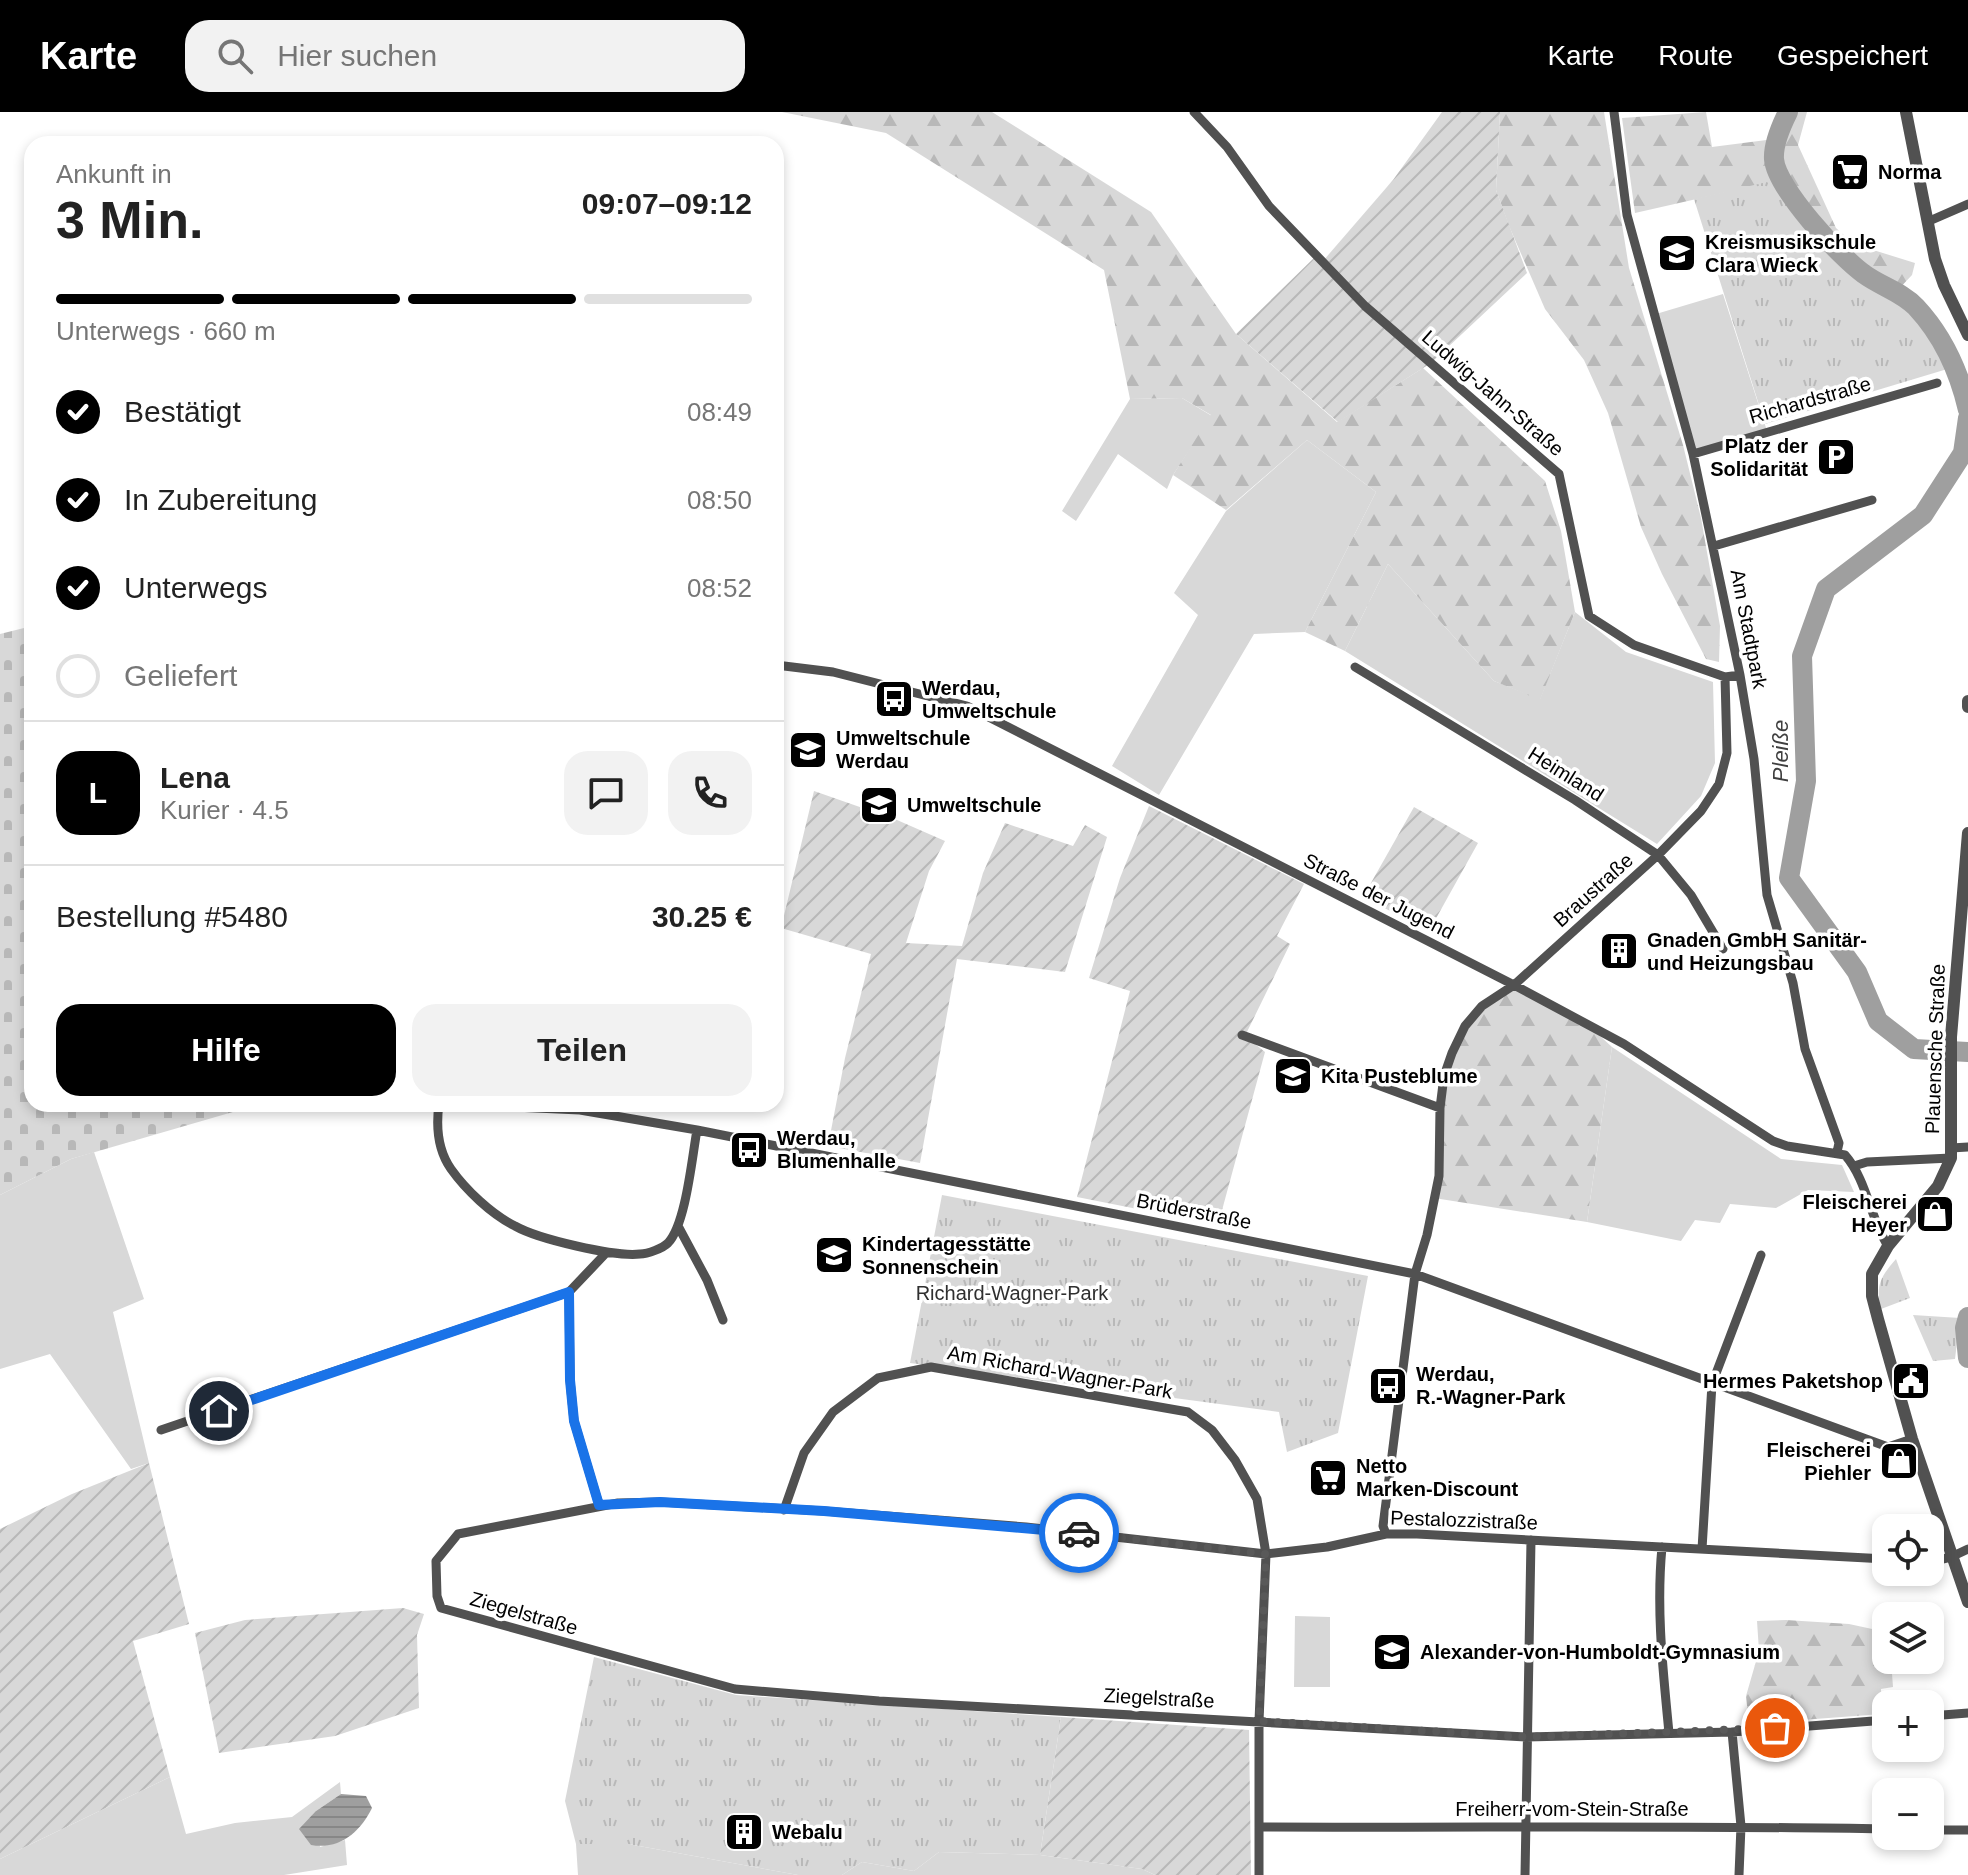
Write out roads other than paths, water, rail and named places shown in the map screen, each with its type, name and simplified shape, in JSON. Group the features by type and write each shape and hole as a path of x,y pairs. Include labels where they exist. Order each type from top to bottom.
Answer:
{"street":[{"name":"Ludwig-Jahn-Straße","path":"1194,112 1227,147 1269,206 1365,306 1559,474 1589,616 1634,645 1725,677 1740,675"},
{"name":"Am Stadtpark","path":"1614,112 1627,215 1693,454 1740,675 1754,759 1767,895 1793,983 1805,1049 1836,1131 1839,1143 1837,1152"},
{"path":"1906,112 1927,222 1944,285 1968,335"},
{"path":"1927,222 1968,204"},
{"name":"Richardstraße","path":"1693,454 1937,383"},
{"path":"1714,546 1872,500"},
{"name":"Straße der Jugend","path":"784,666 833,672 967,706 1624,1044 1773,1141 1787,1146 1837,1152"},
{"name":"Heimland","path":"1355,667 1575,800 1658,855 1691,895 1723,949"},
{"name":"Braustraße","path":"1386,1534 1383,1526 1415,1274 1439,1176 1444,1076 1465,1026 1482,1006 1514,985 1658,855 1701,811 1719,784 1727,753 1725,677"},
{"path":"1968,701 1968,707"},
{"name":"Plauensche Straße","path":"1968,833 1951,1037 1951,1153 1938,1186 1888,1246 1872,1274 1872,1296 1912,1439 1968,1602"},
{"path":"1242,1035 1440,1108"},
{"path":"440,1112 436,1131 449,1167 481,1202 515,1227 607,1252 641,1254 668,1244 678,1226 697,1130"},
{"name":"Brüderstraße","path":"592,1112 697,1130 1415,1274 1888,1447 1912,1439"},
{"path":"1854,1166 1951,1153 1968,1147"},
{"path":"1837,1152 1845,1155 1854,1166 1888,1246"},
{"path":"678,1226 707,1280 723,1320"},
{"path":"161,1430 569,1292 607,1252"},
{"path":"1702,1549 1712,1384 1761,1255"},
{"path":"569,1292 570,1380 574,1421 599,1505"},
{"name":"Am Richard-Wagner-Park","path":"784,1510 804,1453 833,1412 878,1378 931,1367 1188,1412 1212,1430 1235,1460 1257,1499 1266,1554 1259,1721 1259,1875"},
{"name":"Pestalozzistraße","path":"441,1608 437,1596 436,1561 458,1534 599,1505 660,1502 1026,1527 1266,1554 1327,1547 1386,1534 1475,1535 1872,1558"},
{"path":"1525,1875 1531,1540"},
{"path":"1662,1547 1658,1589 1659,1630 1669,1733"},
{"path":"1944,1559 1968,1549"},
{"name":"Ziegelstraße","path":"441,1608 735,1689 879,1701 1526,1737 1732,1732 1872,1721"},
{"path":"1944,1715 1968,1713"},
{"path":"1732,1732 1741,1826 1739,1875"},
{"name":"Freiherr-vom-Stein-Straße","path":"1259,1827 1872,1829"},
{"path":"1944,1830 1968,1830"}],"waterway":[{"name":"Pleiße","path":"1788,112 1774,153 1777,172 1786,187 1811,221 1853,265 1904,297 1926,318 1949,355 1968,410"},
{"name":"Pleiße","path":"1968,418 1963,453 1923,515 1826,589 1802,656 1806,781 1789,878 1857,972 1878,1021 1914,1049 1968,1052"},
{"name":"Pleiße","path":"1968,1317 1965,1328 1968,1358"}],"place":[{"name":"Norma","path":"1850,172"},
{"name":"Kreismusikschule Clara Wieck","path":"1677,253"},
{"name":"Platz der Solidarität","path":"1836,457"},
{"name":"Werdau, Umweltschule","path":"894,699"},
{"name":"Umweltschule Werdau","path":"808,750"},
{"name":"Umweltschule","path":"879,805"},
{"name":"Gnaden GmbH Sanitär- und Heizungsbau","path":"1619,951"},
{"name":"Kita Pusteblume","path":"1293,1076"},
{"name":"Werdau, Blumenhalle","path":"749,1150"},
{"name":"Fleischerei Heyer","path":"1935,1214"},
{"name":"Kindertagesstätte Sonnenschein","path":"834,1255"},
{"name":"Hermes Paketshop","path":"1911,1381"},
{"name":"Werdau, R.-Wagner-Park","path":"1388,1386"},
{"name":"Fleischerei Piehler","path":"1899,1461"},
{"name":"Netto Marken-Discount","path":"1328,1478"},
{"name":"Alexander-von-Humboldt-Gymnasium","path":"1392,1652"},
{"name":"Webalu","path":"744,1832"}],"park label":[{"name":"Richard-Wagner-Park","path":"1012,1293"}]}
